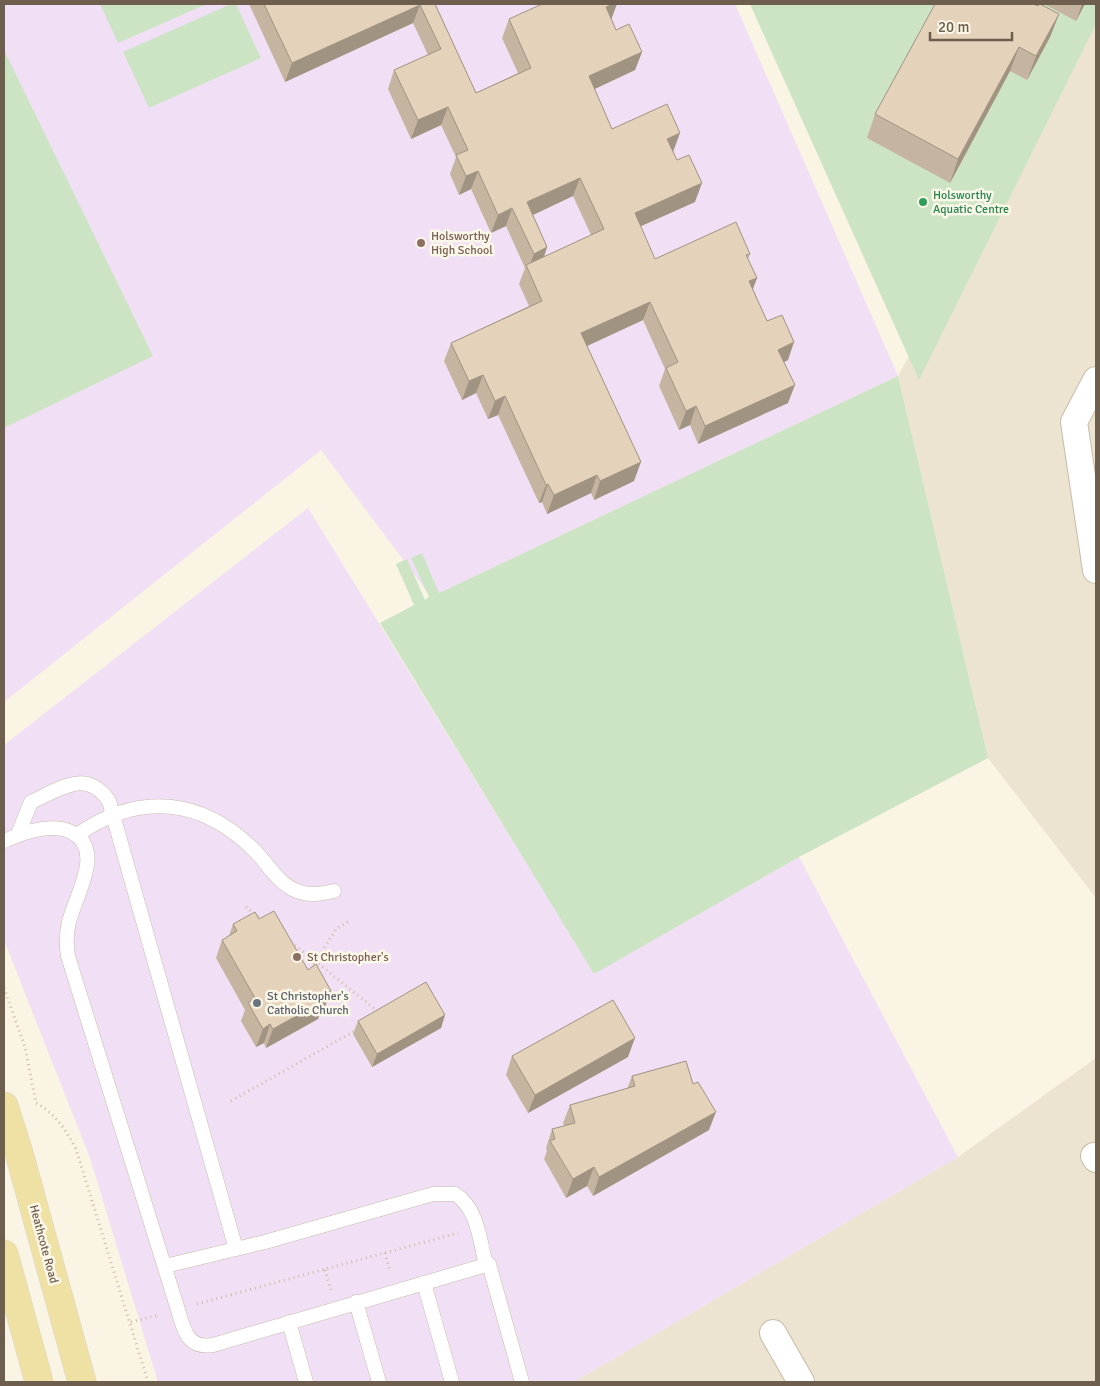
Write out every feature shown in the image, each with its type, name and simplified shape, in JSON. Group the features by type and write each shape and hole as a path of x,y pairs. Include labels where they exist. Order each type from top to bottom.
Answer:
{"main road":[{"name":"Heathcote Road","path":"4,1106 20,1153 82,1382"},
{"path":"4,1254 40,1382"}],"street":[{"path":"1096,380 1074,422 1096,570"},
{"path":"773,1333 801,1382"}],"lane":[{"path":"18,834 31,802 78,783 91,784 101,790 109,801 236,1249"},
{"path":"77,835 96,822 113,816 155,806 178,807 198,812 218,822 248,845 289,887 311,894 334,892"},
{"path":"4,841 18,834 57,828 77,835 88,851 87,862 69,921 66,945 68,956 187,1338 191,1342 205,1346 489,1264 522,1382"},
{"path":"165,1266 236,1249 442,1193 455,1194 470,1209 486,1265"},
{"path":"424,1283 452,1382"},
{"path":"356,1302 379,1382"},
{"path":"289,1322 306,1382"}],"path":[{"path":"246,907 268,925"},
{"path":"308,974 336,928 351,920"},
{"path":"288,941 382,1015 375,1019"},
{"path":"4,988 25,1047 36,1103 48,1110 58,1120 76,1149 148,1382"},
{"path":"232,1101 360,1028"},
{"path":"131,1322 476,1228"}],"shaded area":[{"name":"Holsworthy High School","path":"4,4 735,4 898,376 431,597 321,450 4,702"},
{"path":"1096,17 1096,898 988,758 898,376"},
{"name":"St Christopher's","path":"308,508 594,973 799,857 958,1157 574,1382 158,1382 90,1158 4,940 4,745"},
{"path":"1096,1058 1096,1382 574,1382 958,1157"}],"green space":[{"path":"100,4 207,4 118,43"},
{"path":"231,4 236,4 261,58 149,108 123,52"},
{"name":"Holsworthy Aquatic Centre","path":"750,4 1096,4 1096,24 919,380"},
{"path":"4,50 153,356 4,428"},
{"path":"898,376 988,758 799,857 594,974 380,623 414,605 396,564 407,559 425,600 429,597 411,558 422,553 439,593"}],"building":[{"path":"264,4 435,4 476,93 531,68 509,19 542,4 613,4 606,7 616,30 629,24 642,52 589,76 612,129 667,104 680,133 667,139 677,160 689,155 702,183 635,213 655,259 736,222 750,254 746,255 757,278 749,281 767,321 782,315 794,342 778,350 795,385 705,426 696,406 686,411 666,368 678,362 650,302 581,333 641,462 600,481 597,475 554,495 548,484 546,485 505,396 495,401 483,375 469,381 451,343 542,301 526,265 604,229 580,178 527,202 547,247 534,254 512,208 498,215 478,171 466,176 456,155 468,150 448,107 418,120 394,70 441,49 420,5 292,63"},
{"path":"935,4 1033,4 1038,6 1040,4 1059,14 1036,56 1019,47 958,159 875,114"},
{"path":"274,911 308,970 316,964 331,991 322,996 325,1000 273,1029 270,1024 263,1029 248,1003 255,998 222,940 237,931 233,924 255,912 259,919"},
{"path":"426,982 445,1015 377,1054 358,1021"},
{"path":"613,1000 635,1038 535,1095 512,1056"},
{"path":"686,1061 693,1084 698,1082 716,1112 599,1177 594,1167 573,1179 550,1141 555,1139 552,1129 575,1123 570,1105 635,1086 632,1076"}],"place":[{"name":"Holsworthy Aquatic Centre","path":"923,202"},
{"name":"Holsworthy High School","path":"421,243"},
{"name":"St Christopher's","path":"297,957"},
{"name":"St Christopher's Catholic Church","path":"257,1003"}]}
